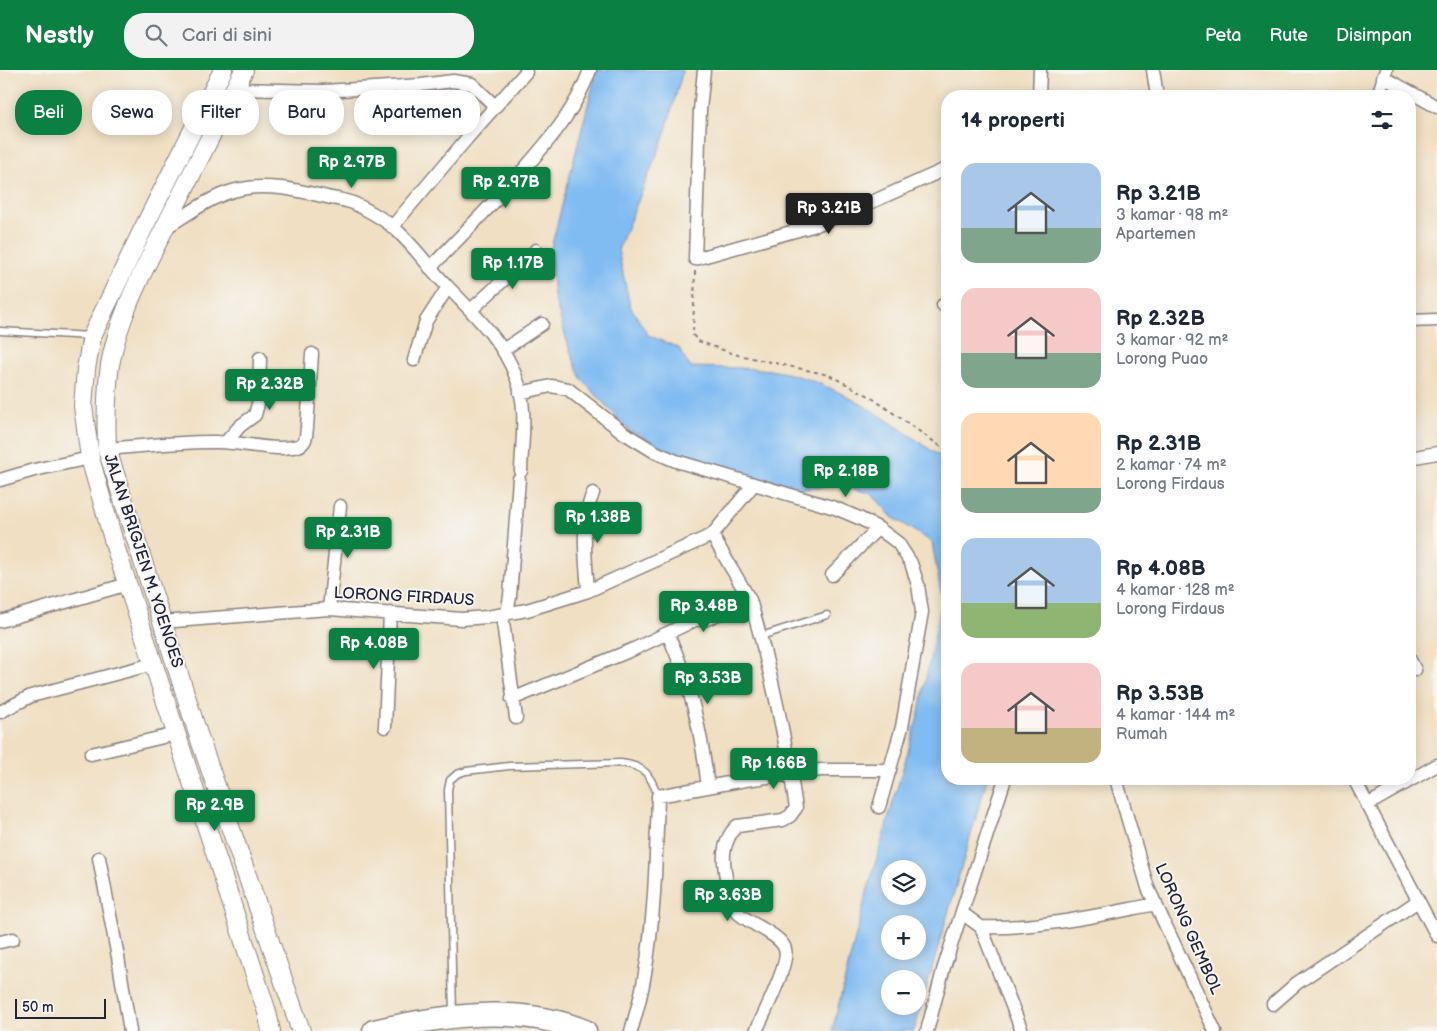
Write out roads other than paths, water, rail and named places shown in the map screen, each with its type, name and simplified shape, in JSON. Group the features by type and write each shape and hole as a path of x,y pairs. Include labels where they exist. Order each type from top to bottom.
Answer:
{"highway":[{"path":"374,1031 408,1023 486,1014 535,1018 585,1031"}],"main road":[{"name":"JALAN BRIGJEN M. YOENOES","path":"223,70 141,233 92,336 86,369 83,406 90,458 112,536 267,1012 271,1031"},
{"name":"JALAN BRIGJEN M. YOENOES","path":"244,70 164,228 117,338 110,364 106,408 107,449 199,737 301,1031"},
{"path":"128,584 148,579"}],"street":[{"path":"430,268 508,187 559,129 585,84 590,70"},
{"path":"704,70 700,110 695,259 816,225 856,210 941,171"},
{"path":"1039,90 1040,70"},
{"path":"1153,70 1156,90"},
{"path":"392,226 526,72"},
{"path":"1380,90 1385,74 1410,90"},
{"path":"234,89 349,90 453,81 472,84 496,106"},
{"path":"1416,94 1437,107"},
{"path":"164,228 225,192 243,188 295,190 351,203 374,214 392,226 471,310 503,350 518,379 523,408 520,475 510,596 504,614 512,699 516,718"},
{"path":"471,310 536,250"},
{"path":"414,360 426,322 448,287"},
{"path":"1416,322 1437,320"},
{"path":"503,350 542,324"},
{"path":"107,449 174,443 226,442 272,447 297,446 306,439 312,354"},
{"path":"226,442 240,426 255,415 259,400 260,358"},
{"path":"520,393 551,386 568,389 624,433 655,452 676,461 835,508 878,528 898,543 911,563 918,585 922,612 902,727 879,807"},
{"path":"1416,457 1437,453"},
{"path":"0,480 34,470 90,458"},
{"name":"LORONG FIRDAUS","path":"162,622 329,609 462,619 527,610 588,591 712,535 754,484"},
{"path":"588,591 584,542 589,502 593,493"},
{"path":"329,609 340,506"},
{"path":"832,575 878,528"},
{"path":"712,535 750,600 761,636 796,808 794,812 783,820 737,826 730,834 724,852 729,894 737,912 783,944 786,951 782,971 756,1031"},
{"path":"0,621 128,584"},
{"path":"512,699 634,649 695,620 706,619 750,600"},
{"path":"385,727 390,613"},
{"path":"668,634 683,666 695,710 703,746 708,787"},
{"path":"0,712 31,696 153,664"},
{"path":"91,754 176,734"},
{"path":"1416,777 1437,765"},
{"path":"631,1031 648,956 655,869 658,796 821,770 890,770"},
{"path":"929,1029 944,967 1004,785"},
{"name":"LORONG GEMBOL","path":"1118,785 1148,888 1215,1031"},
{"path":"1357,785 1436,933"},
{"path":"1367,804 1401,785"},
{"path":"99,858 130,1031"},
{"path":"1273,1004 1297,983 1418,901"},
{"path":"980,928 1025,927 1156,904"},
{"path":"962,912 980,928 1022,1031"},
{"path":"0,942 13,939"}],"lane":[{"path":"0,331 92,336"},
{"path":"761,636 827,615"},
{"path":"454,1018 448,790 450,780 457,774 466,771 509,766 621,763 638,766 651,779 658,796"}],"water":[{"path":"597,70 683,70 664,137 618,250 630,306 648,335 679,348 690,367 770,370 795,375 819,383 863,405 941,457 941,593 932,542 892,517 872,494 840,485 798,490 757,480 677,455 629,430 581,379 568,345 554,296 550,252"},
{"path":"941,604 941,785 985,785 926,990 926,970 881,970 881,1015 919,1015 914,1031 832,1031 865,899 919,713"}]}
